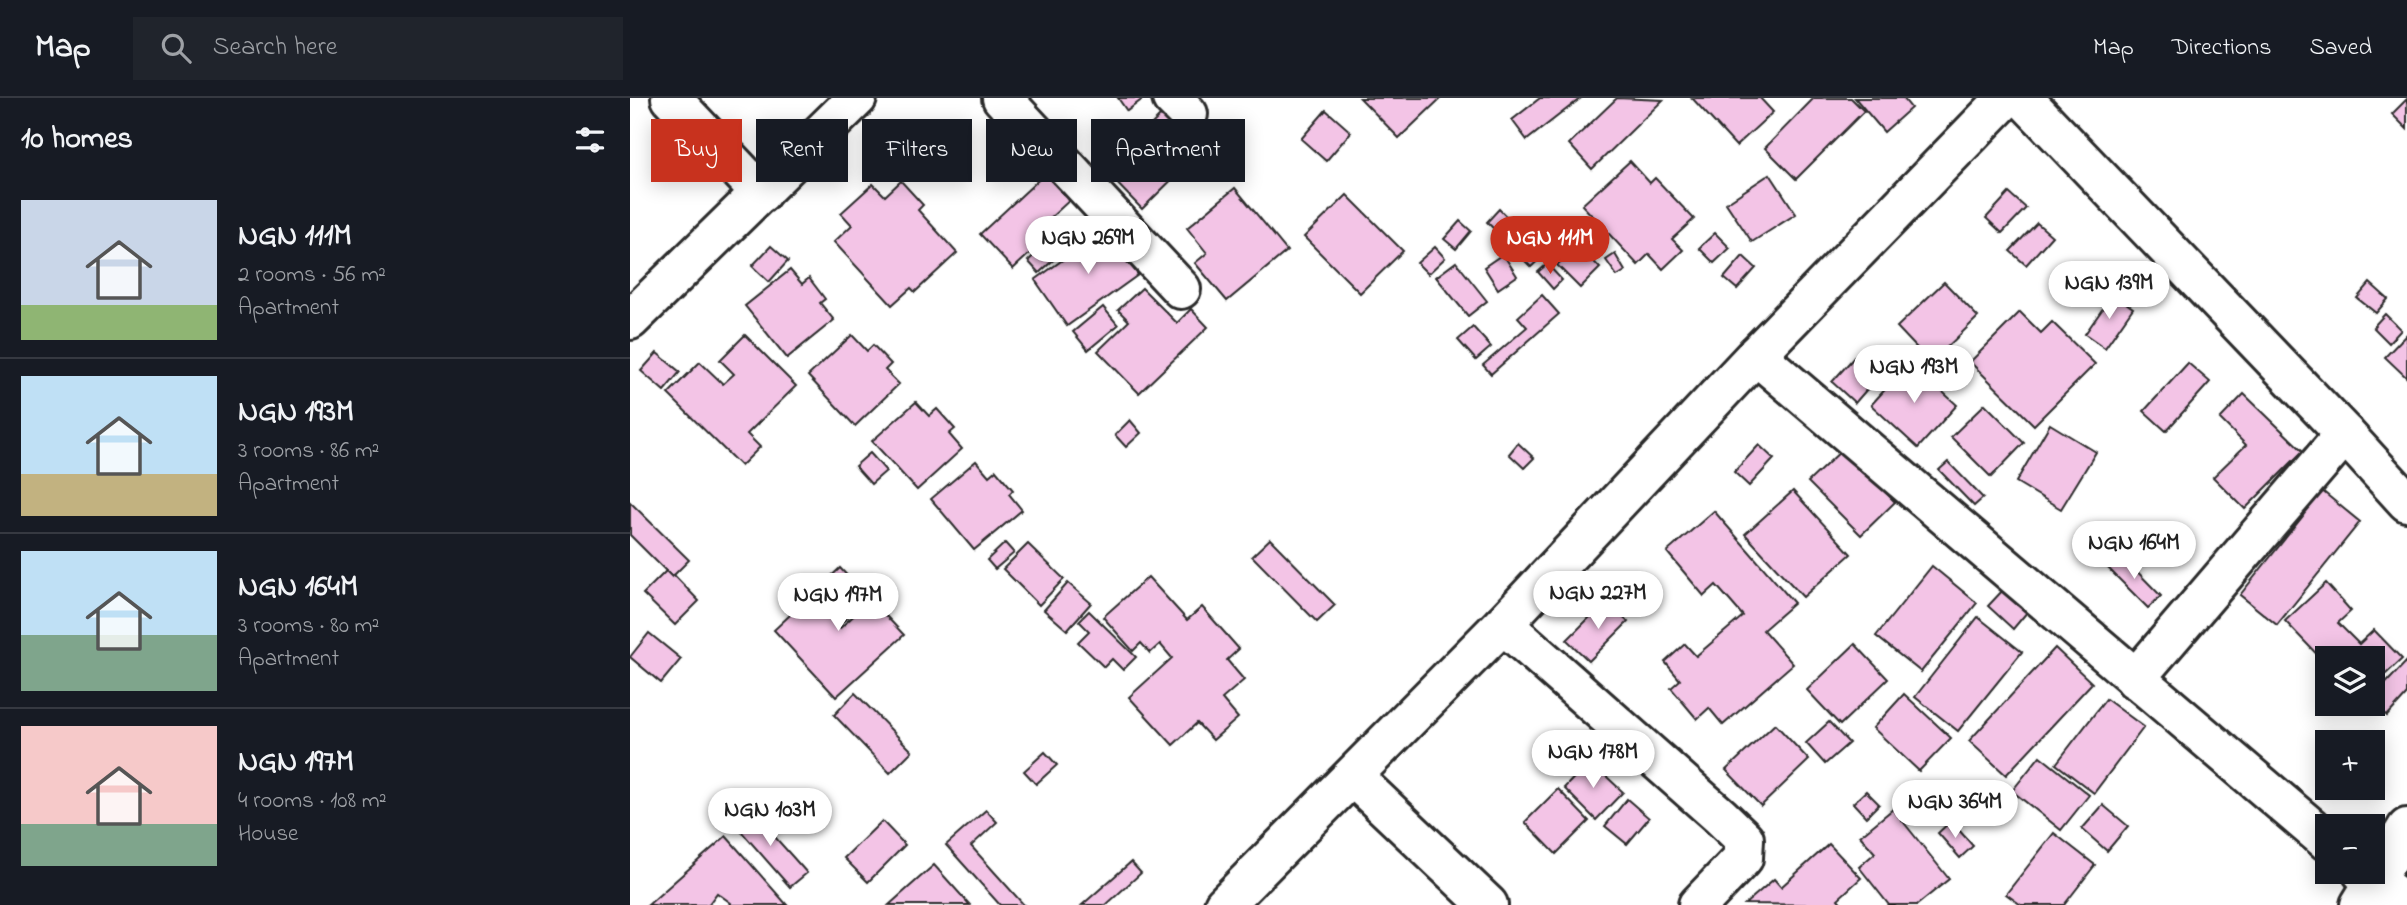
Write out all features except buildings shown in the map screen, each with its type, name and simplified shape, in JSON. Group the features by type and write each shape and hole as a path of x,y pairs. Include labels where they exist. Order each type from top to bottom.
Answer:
{"street":[{"path":"671,98 761,193"},
{"path":"630,320 857,98"},
{"path":"1002,98 1181,289"},
{"path":"1224,905 1503,624 1756,355 2006,98"},
{"path":"2023,98 2407,502"},
{"path":"1756,355 2315,831"},
{"path":"2135,679 2345,434"},
{"path":"1503,624 1744,839 1743,858 1698,905"},
{"path":"1353,777 1488,905"},
{"path":"2407,828 2365,886 2407,904"}]}
